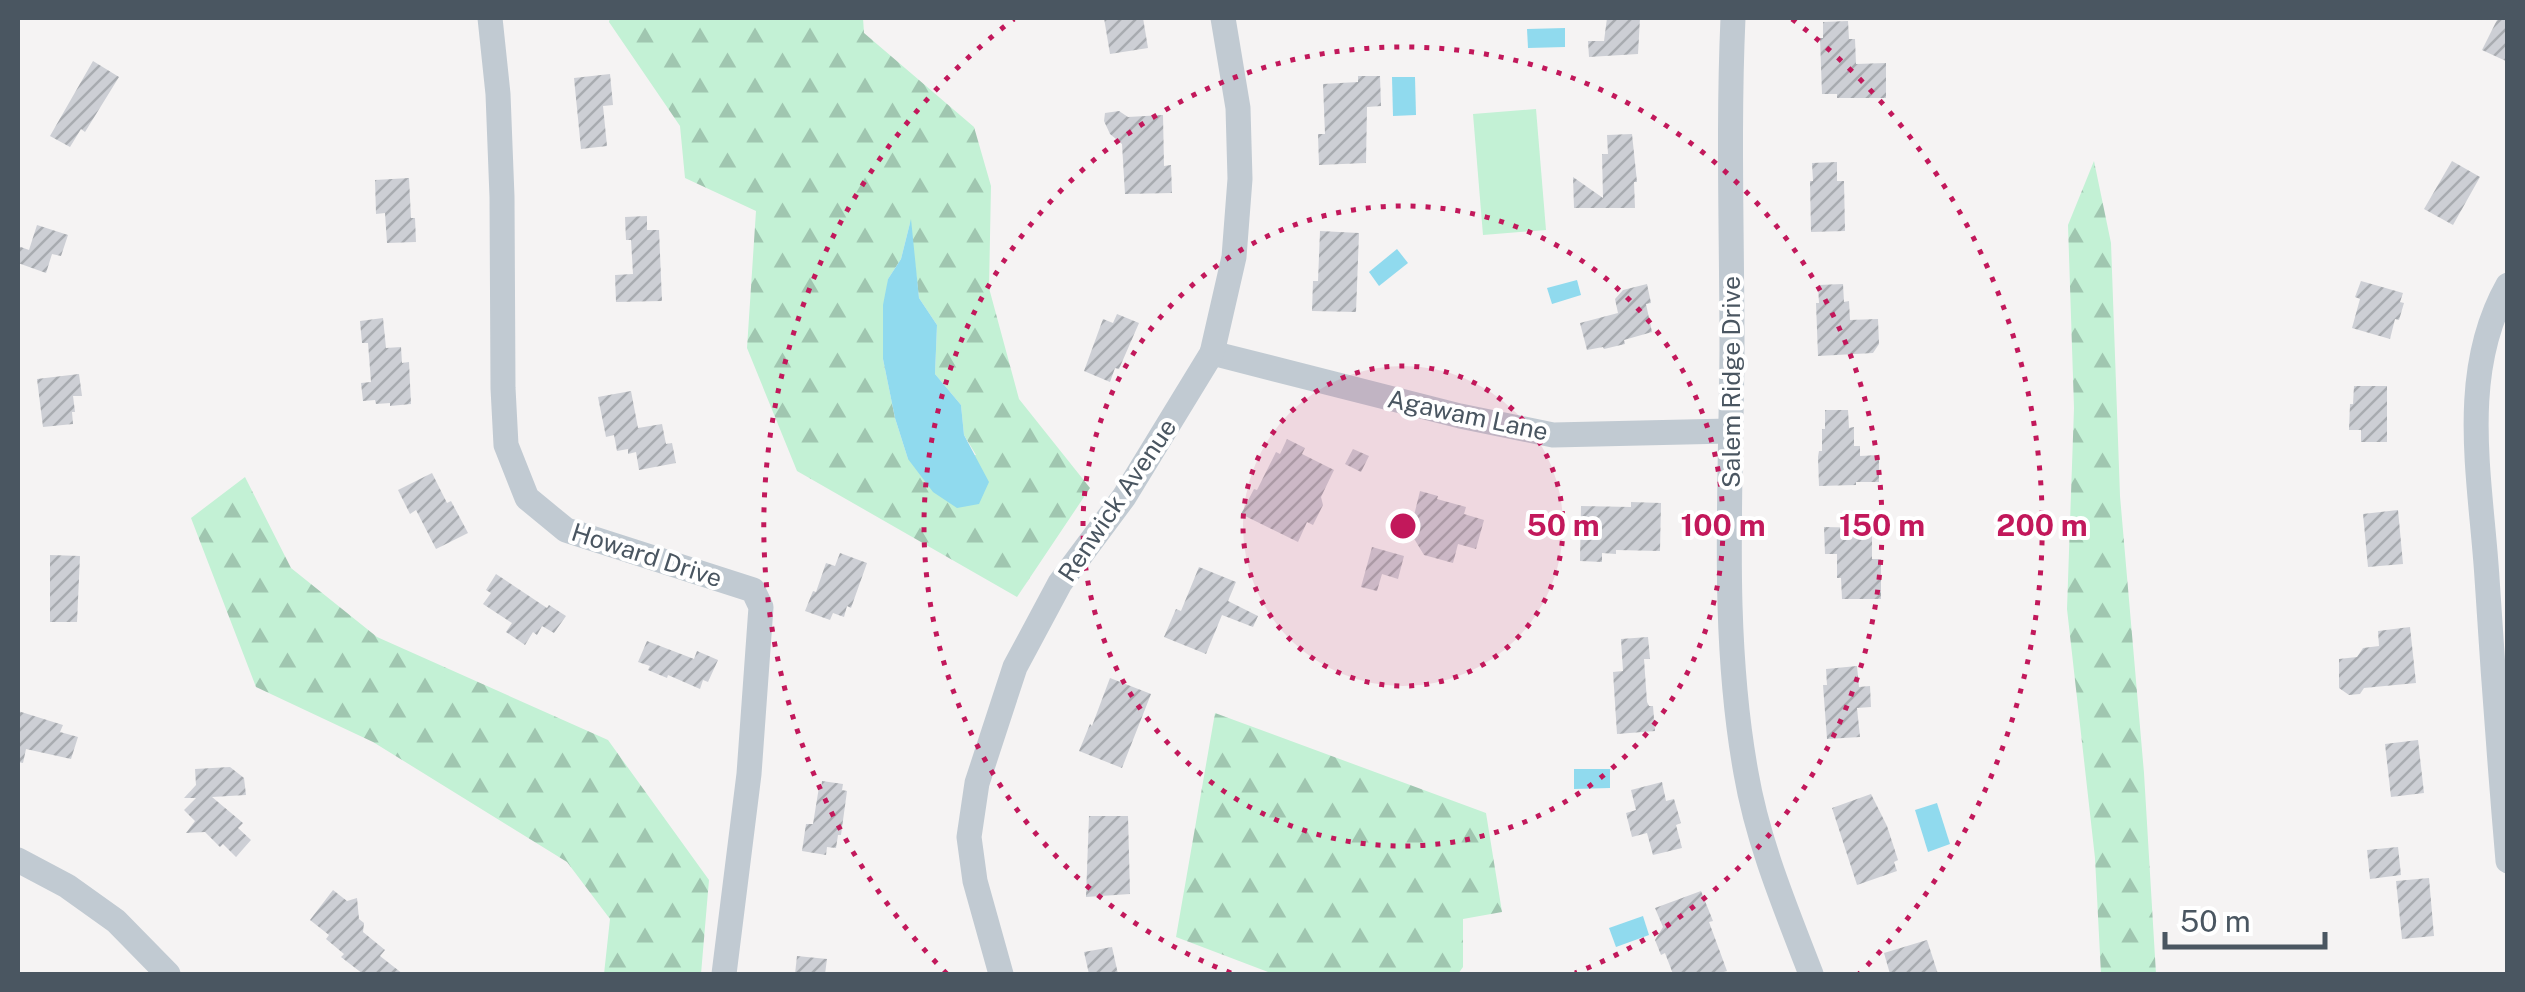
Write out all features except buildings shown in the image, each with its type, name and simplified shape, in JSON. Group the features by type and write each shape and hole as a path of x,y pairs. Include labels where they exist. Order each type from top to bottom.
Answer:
{"street":[{"name":"Howard Drive","path":"490,18 498,94 506,444 527,498 566,530 753,590 761,607 748,774 724,974"},
{"name":"Renwick Avenue","path":"1001,974 975,881 969,837 977,782 1015,668 1060,583 1124,497 1212,352 1234,257 1240,178 1238,108 1223,18"},
{"name":"Salem Ridge Drive","path":"1733,18 1729,431 1732,682 1744,758 1769,864 1811,974"},
{"path":"2508,285 2483,347 2476,398 2476,448 2508,861"},
{"name":"Agawam Lane","path":"1212,352 1460,416 1553,435 1729,431"},
{"path":"18,860 67,886 116,921 168,974"}],"green space":[{"path":"610,18 863,18 864,33 974,127 991,186 989,288 1019,399 1090,488 1017,597 797,471 747,348 756,211 685,178 680,126 609,22","holes":["910,223 919,298 937,325 935,374 961,405 964,435 976,455 908,459 895,418 883,359 888,279 901,259"]},
{"path":"1536,109 1546,230 1483,235 1473,114"},
{"path":"2094,161 2111,243 2120,496 2144,773 2156,974 2101,974 2095,858 2067,609 2074,408 2068,225"},
{"path":"245,477 291,568 377,637 608,740 709,880 701,974 604,974 610,919 567,862 373,742 256,687 191,518"},
{"path":"1215,713 1486,813 1502,912 1463,919 1463,967 1458,974 1273,974 1176,937"}],"water":[{"path":"1565,28 1565,47 1528,48 1527,29"},
{"path":"1392,77 1415,77 1416,115 1393,116"},
{"path":"911,219 919,298 937,325 935,374 961,405 964,435 989,482 979,504 957,508 933,492 908,459 895,418 883,359 883,305 888,279 901,259"},
{"path":"1397,249 1408,263 1379,286 1369,272"},
{"path":"1577,280 1581,295 1552,304 1547,288"},
{"path":"1574,769 1610,769 1610,788 1574,789"},
{"path":"1937,803 1950,844 1928,852 1915,810"},
{"path":"1643,916 1649,935 1616,947 1609,928"}]}
